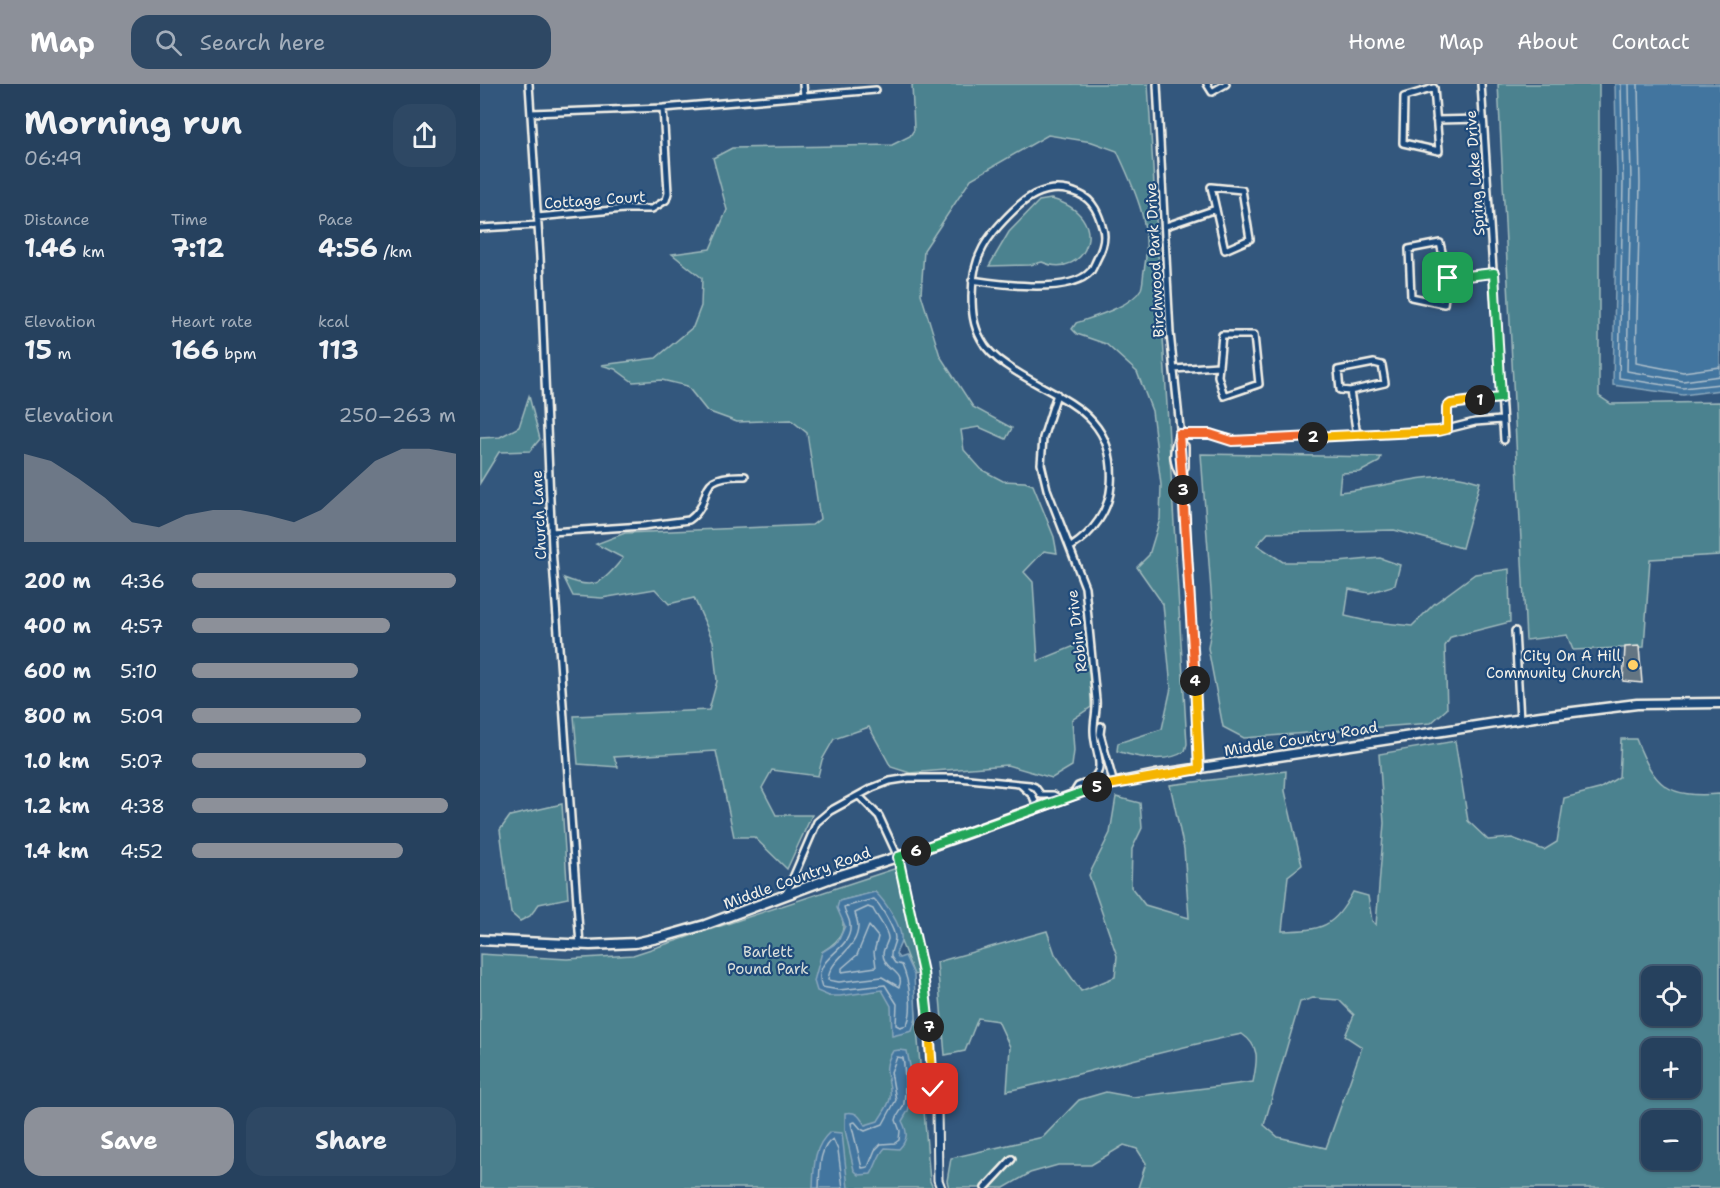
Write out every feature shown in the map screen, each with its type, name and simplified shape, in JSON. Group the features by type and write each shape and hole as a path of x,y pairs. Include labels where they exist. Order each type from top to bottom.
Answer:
{"main road":[{"name":"Middle Country Road","path":"480,940 580,945 635,943 666,936 705,926 848,872 898,857 1060,799 1114,784 1199,769 1637,704 1720,703"}],"street":[{"name":"Church Lane","path":"529,84 551,532 580,945"},
{"path":"803,84 804,96"},
{"name":"Birchwood Park Drive","path":"1156,84 1179,434 1185,454 1182,479 1199,769"},
{"path":"1207,84 1212,92 1226,84"},
{"name":"Spring Lake Drive","path":"1481,84 1504,440"},
{"path":"1434,87 1437,120 1439,151 1403,143 1404,97 1434,87"},
{"path":"531,113 663,108 876,90"},
{"name":"Cottage Court","path":"537,217 655,207 666,200 668,193 663,108"},
{"path":"1437,120 1483,118"},
{"path":"1211,187 1242,190 1250,238 1225,250 1216,209 1211,187"},
{"path":"972,280 1008,285 1041,285 1076,281 1090,272 1101,251 1105,235 1099,215 1087,197 1067,189 1045,189 1025,199 999,225 981,248 972,280 972,317 981,341 1020,375 1081,408 1098,428 1109,452 1112,474 1110,499 1098,522 1084,538 1071,547"},
{"path":"1166,226 1216,209"},
{"path":"480,228 537,225"},
{"path":"1440,243 1448,278 1444,304 1411,297 1409,249 1440,243"},
{"path":"1448,278 1494,273"},
{"path":"1222,335 1254,335 1259,384 1224,396 1218,376 1218,366 1222,335"},
{"path":"1374,363 1382,366 1385,383 1350,391 1340,390 1338,370 1374,363"},
{"path":"1174,369 1218,366"},
{"path":"1350,391 1357,435"},
{"name":"Robin Drive","path":"1057,394 1043,438 1041,465 1047,489 1085,587 1097,715 1106,743 1106,753 1114,784"},
{"path":"1447,429 1447,407 1451,404 1501,398"},
{"path":"1179,434 1210,434 1232,441 1447,429 1475,422 1502,420"},
{"name":"Birchwood Park Drive","path":"1179,434 1173,450 1174,465 1182,479"},
{"path":"551,532 643,526 689,520 695,515 711,480 730,475 745,476"},
{"path":"1515,631 1520,720"},
{"name":"Robin Drive","path":"1072,795 1078,786 1090,782 1099,770 1100,763 1094,727 1097,715"},
{"path":"785,896 817,822 830,811 890,781 909,778 959,777 1030,785 1041,795 1053,795 1060,799"},
{"path":"1021,785 1033,796 1037,808"},
{"path":"859,796 879,816 898,857 923,973 933,1089 938,1109 938,1180 941,1188"},
{"path":"985,1188 1012,1159"}],"green space":[{"path":"912,84 1148,84 1187,744 1185,751 1161,759 1143,758 1117,751 1118,743 1162,729 1171,688 1163,604 1137,567 1149,555 1160,519 1161,485 1152,411 1137,372 1106,344 1077,334 1072,329 1076,323 1121,306 1141,289 1146,239 1141,209 1117,151 1092,142 1048,135 971,179 924,250 921,294 940,356 973,407 1012,428 1006,439 979,427 961,430 964,450 982,470 1003,481 1025,482 1033,485 1054,537 1057,553 1044,551 1024,572 1033,582 1038,661 1089,640 1091,707 1072,720 1074,751 1072,766 1052,778 1007,765 910,773 891,767 869,727 834,739 822,760 818,776 772,770 762,788 776,815 812,815 787,869 754,837 734,837 716,751 614,757 618,767 578,764 574,716 709,710 717,681 713,641 694,598 669,604 655,589 602,598 573,596 564,578 584,584 604,579 623,558 596,544 625,533 812,525 820,519 807,433 791,420 737,422 707,411 687,386 662,380 633,382 615,369 601,365 656,358 693,327 701,306 702,278 672,254 710,249 727,210 713,158 732,148 892,145 910,136 914,130"},
{"path":"1498,84 1599,84 1599,396 1611,404 1720,402 1720,555 1650,559 1644,647 1573,650 1567,635 1526,640"},
{"path":"1051,199 1071,207 1082,218 1088,231 1087,244 1081,255 1071,263 1058,266 1042,262 1030,265 989,266 1009,232 1039,201"},
{"path":"529,396 540,439 530,451 499,452 480,483 480,438 500,437 519,427"},
{"path":"1201,454 1381,457 1379,462 1360,472 1341,473 1339,492 1438,477 1455,476 1480,482 1462,548 1394,530 1268,533 1257,545 1283,562 1338,562 1380,558 1400,565 1395,585 1369,593 1349,589 1345,616 1412,626 1434,604 1475,574 1509,569 1510,622 1451,637 1445,646 1447,709 1431,723 1244,738 1223,727 1208,648 1213,618"},
{"path":"1621,739 1636,739 1650,768 1665,786 1687,794 1720,794 1720,1188 1138,1188 1146,1163 1137,1149 1124,1145 1091,1165 1058,1165 1030,1173 1004,1188 949,1188 947,1181 951,1158 1043,1137 1079,1100 1106,1092 1133,1097 1253,1082 1255,1049 1242,1034 1007,1091 1010,1047 998,1021 978,1018 965,1051 945,1055 937,962 1047,931 1055,954 1081,991 1115,977 1117,956 1089,875 1110,833 1116,797 1140,803 1142,828 1132,849 1131,887 1145,905 1189,918 1184,849 1170,785 1286,771 1285,791 1302,865 1288,876 1282,931 1296,931 1317,928 1333,920 1353,892 1368,896 1372,921 1376,925 1384,823 1379,754 1455,741 1468,821 1488,840 1512,838 1544,850 1557,842 1564,798 1599,789 1619,777","holes":["1313,998 1339,1000 1354,1015 1345,1036 1362,1047 1326,1148 1278,1137 1264,1125 1300,1002"]},
{"path":"562,804 568,898 539,904 530,916 520,921 511,913 500,830 510,816"},
{"name":"Barlett Pound Park","path":"900,867 923,973 914,975 889,911 875,892 839,901 843,918 842,931 836,941 822,952 829,996 882,990 913,982 930,1181 933,1188 480,1188 480,954 567,959 633,955"}],"water":[{"path":"1615,84 1720,84 1720,390 1683,395 1613,385 1617,183"},
{"path":"875,892 888,907 899,928 901,942 896,954 899,958 905,956 914,975 916,1018 912,1031 892,1036 891,1006 882,990 829,996 817,991 814,981 822,952 838,942 845,926 837,908 839,901"},
{"path":"893,1051 907,1051 912,1076 909,1086 912,1095 908,1111 902,1121 906,1132 905,1139 899,1149 885,1148 871,1174 859,1175 854,1170 845,1130 845,1113 857,1115 865,1125 878,1121 890,1099 887,1065"},
{"path":"830,1132 842,1133 848,1188 813,1188 817,1151"}],"building":[{"name":"City On A Hill Community Church","path":"1639,646 1642,683 1623,681 1625,647"}],"place":[{"name":"City On A Hill Community Church","path":"1633,665"}],"route":[{"path":"933,1089 923,973 898,857 1092,788 1199,769 1182,447 1179,434 1210,434 1226,440 1238,441 1438,431 1447,429 1447,407 1451,404 1501,398 1494,273 1448,278"}]}
